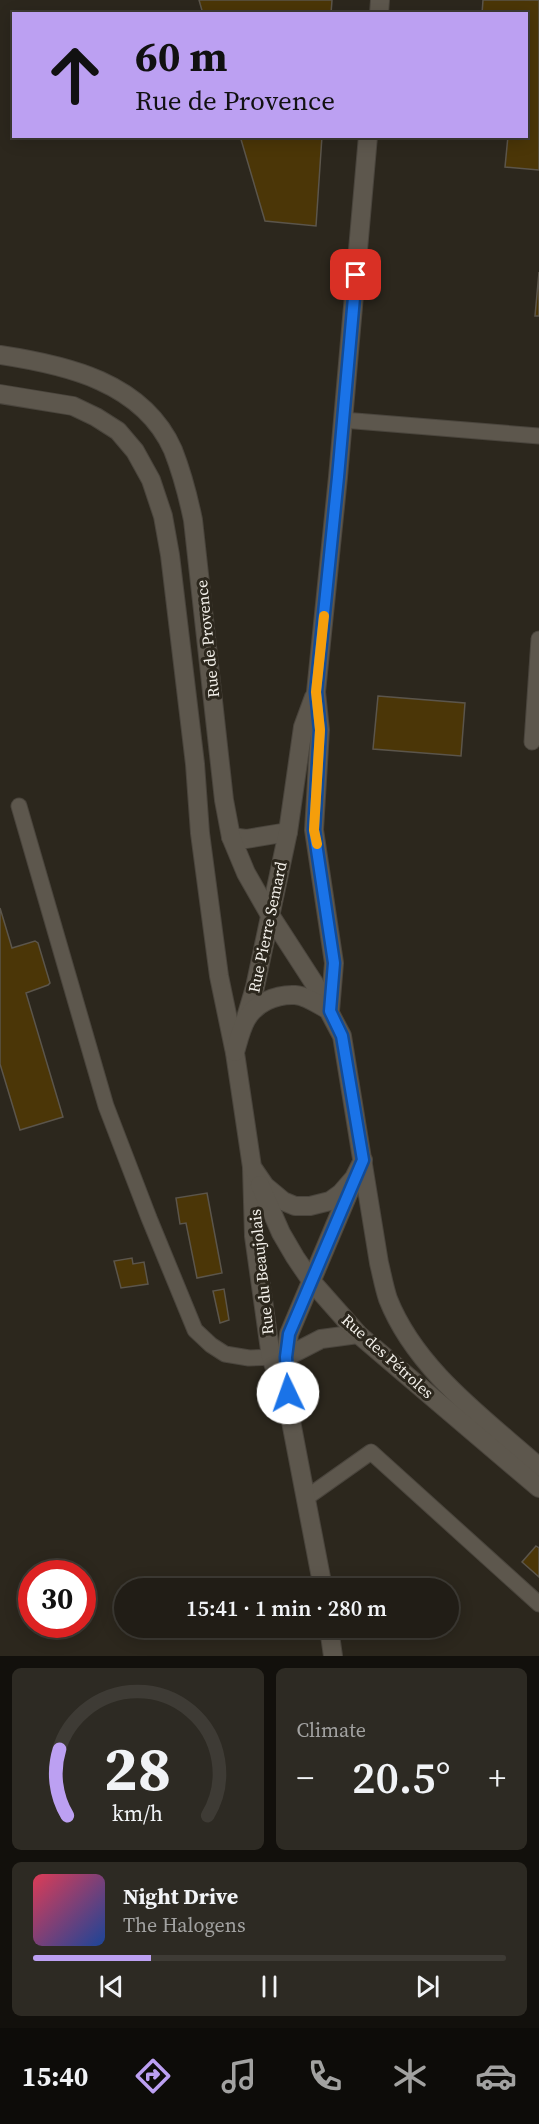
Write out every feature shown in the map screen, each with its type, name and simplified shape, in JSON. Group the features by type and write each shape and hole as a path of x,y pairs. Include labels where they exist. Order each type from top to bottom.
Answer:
{"main road":[{"name":"Rue Pierre Semard","path":"330,1011 334,963 314,830 320,730 316,692 368,138"},
{"name":"Rue de Provence","path":"0,394 73,406 104,422 118,431 135,451 151,480 163,516 170,555 195,764 203,855 219,976 235,1053 252,1167 265,1186 284,1201 295,1206 310,1206 330,1201 354,1178 363,1160 342,1036 292,946 270,915 246,873 231,837 224,800 193,520 185,484 172,448 158,425 145,411 125,394 102,380 67,367 4,356"},
{"name":"Rue Pierre Semard","path":"245,1021 288,832 303,727 316,692"},
{"name":"Rue Pierre Semard","path":"231,837 246,839 288,832"},
{"name":"Rue de Provence","path":"235,1053 245,1021 253,1010 265,1001 296,995 307,998 330,1011"},
{"name":"Rue des Pétroles","path":"363,1160 379,1263 388,1298 400,1325 418,1352 464,1401 539,1467"},
{"name":"Rue du Beaujolais","path":"252,1167 255,1236 321,1578"},
{"name":"Rue des Pétroles","path":"252,1167 281,1233 312,1282 358,1334 539,1488"},
{"name":"Rue du Beaujolais","path":"279,1357 354,1178"},
{"path":"279,1357 321,1340 358,1334"},
{"path":"330,1638 333,1656"}],"lane":[{"path":"343,420 539,436"},
{"path":"532,742 539,639"},
{"path":"19,806 106,1106 195,1330 225,1354 249,1358 279,1357"},
{"path":"306,1498 371,1452 539,1604"}],"building":[{"path":"199,0 332,0 331,12 202,12"},
{"path":"483,0 539,0 539,170 505,167 508,138 528,138 528,12 482,12"},
{"path":"241,138 322,138 316,226 265,221"},
{"path":"539,272 539,316 535,316"},
{"path":"378,696 465,703 461,756 373,749"},
{"path":"0,908 12,948 35,941 38,943 50,983 26,993 63,1117 20,1130 0,1064"},
{"path":"207,1193 222,1273 197,1278 186,1223 180,1224 176,1198"},
{"path":"132,1258 133,1264 144,1262 148,1284 121,1288 114,1261"},
{"path":"224,1289 229,1320 220,1323 213,1291"},
{"path":"536,1546 539,1548 539,1577 522,1562"}],"slow traffic":[{"path":"317,844 314,830 320,730 316,692 324,616"}],"route":[{"path":"288,1393 286,1357 289,1334 363,1160 342,1036 330,1011 334,963 314,830 320,730 316,692 356,275"}]}
